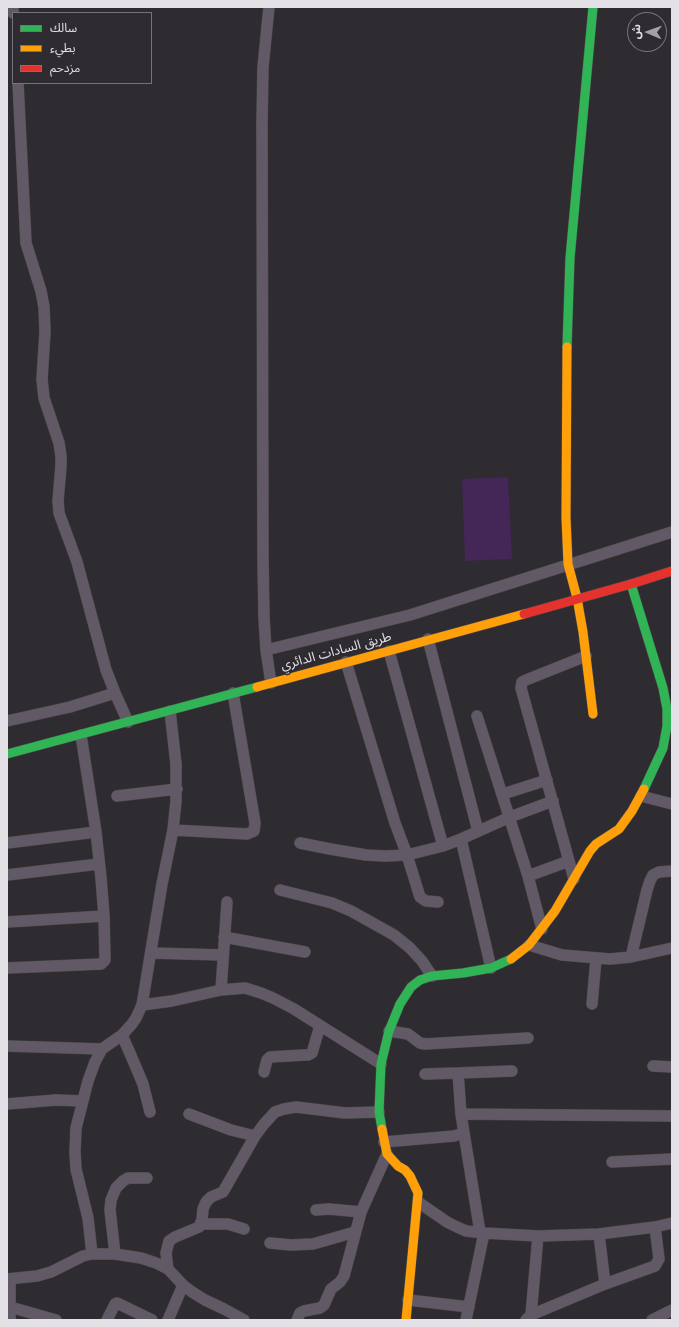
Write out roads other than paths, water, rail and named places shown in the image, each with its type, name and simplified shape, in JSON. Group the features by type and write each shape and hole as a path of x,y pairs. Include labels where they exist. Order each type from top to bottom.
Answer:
{"street":[{"path":"269,7 263,67 262,122 263,560 266,650 271,683"},
{"path":"593,7 570,258 566,361 566,518 568,564 577,598 593,714"},
{"path":"18,84 26,243 41,291 44,307 45,332 42,379 44,398 61,456 58,501 59,513 77,562 98,647 115,694 128,722"},
{"path":"266,650 410,615 672,532"},
{"name":"طريق السادات الدائري","path":"7,754 389,651 631,584 672,571"},
{"path":"406,1320 418,1193 410,1176 387,1154 384,1142 379,1112 381,1064 390,1031 400,1004 411,987 420,980 432,976 491,968 509,960 529,945 556,911 590,851 596,844 619,830 641,796 667,748 667,709 663,688 631,584"},
{"path":"428,639 478,831"},
{"path":"389,651 443,846"},
{"path":"574,879 521,685 526,680 586,656"},
{"path":"346,662 395,824 407,855 420,897 426,901 438,902"},
{"path":"173,830 247,834 254,831 255,823 233,693"},
{"path":"7,721 70,707 115,694"},
{"path":"92,1254 88,1218 76,1169 76,1128 82,1100 95,1062 102,1049 122,1035 136,1018 142,1005 162,884 173,830 176,789 174,746 170,710"},
{"path":"477,716 503,794 542,928"},
{"path":"7,968 101,964 105,960 104,916 96,832 81,735"},
{"path":"503,794 547,780"},
{"path":"117,796 176,789"},
{"path":"641,796 672,804"},
{"path":"300,843 330,850 366,855 407,855 443,846 510,817 553,801"},
{"path":"7,843 96,832"},
{"path":"461,839 491,968"},
{"path":"528,876 569,860"},
{"path":"7,875 99,864"},
{"path":"631,957 650,881 654,875 659,872 672,871"},
{"path":"280,890 332,903 351,911 394,936 410,948 422,961 432,976"},
{"path":"221,990 222,955 227,902"},
{"path":"7,922 104,916"},
{"path":"224,937 305,952"},
{"path":"529,945 562,955 596,959 631,957 672,948"},
{"path":"151,953 222,955"},
{"path":"592,1004 596,959"},
{"path":"142,1005 172,1001 221,990 245,988 261,993 294,1009 381,1064"},
{"path":"264,1072 267,1060 270,1057 308,1055 312,1052 320,1026"},
{"path":"390,1031 408,1034 420,1043 425,1044 528,1038"},
{"path":"122,1035 136,1064 150,1112"},
{"path":"7,1046 102,1049"},
{"path":"653,1066 672,1067"},
{"path":"425,1074 512,1072"},
{"path":"458,1073 460,1114 482,1233 466,1320"},
{"path":"7,1104 56,1100 82,1100"},
{"path":"168,1269 166,1253 169,1242 175,1237 199,1227 206,1202 210,1198 223,1192 255,1136 270,1116 275,1112 296,1107 345,1113 379,1112"},
{"path":"189,1114 231,1130 255,1136"},
{"path":"460,1114 672,1116"},
{"path":"384,1142 454,1136 464,1133"},
{"path":"297,1320 300,1313 320,1308 324,1305 331,1289 340,1282 344,1276 361,1212 387,1154"},
{"path":"612,1162 672,1159"},
{"path":"115,1254 110,1210 111,1200 116,1188 128,1178 147,1178"},
{"path":"418,1202 457,1227 466,1231 482,1233 538,1236 599,1234 655,1227 672,1223"},
{"path":"316,1210 329,1209 361,1212"},
{"path":"201,1224 228,1224 244,1229"},
{"path":"528,1318 605,1284 655,1266 659,1259 655,1227"},
{"path":"270,1243 313,1244 355,1232"},
{"path":"599,1234 605,1284"},
{"path":"528,1318 538,1236"},
{"path":"10,1320 9,1279 37,1276 51,1272 83,1256 92,1254 115,1254 141,1258 168,1269 183,1286 205,1300 244,1320"},
{"path":"168,1320 183,1286"},
{"path":"408,1300 469,1307"},
{"path":"108,1320 115,1304 117,1303 152,1320"},
{"path":"10,1306 56,1320"},
{"path":"652,1320 672,1310"}]}
